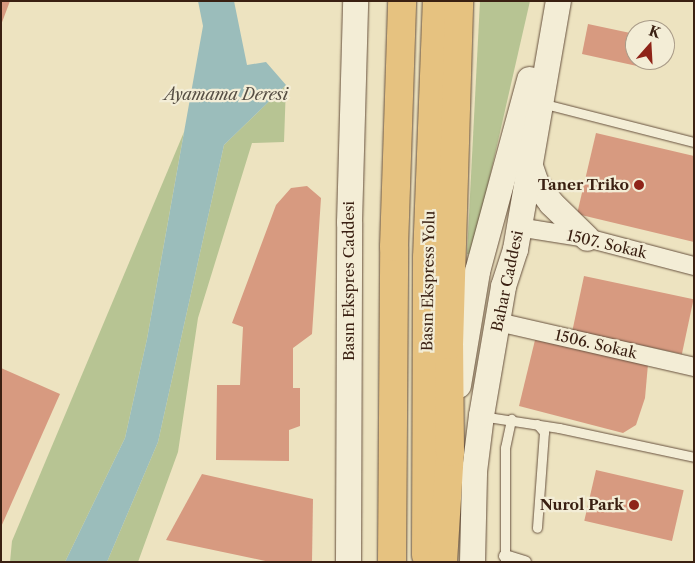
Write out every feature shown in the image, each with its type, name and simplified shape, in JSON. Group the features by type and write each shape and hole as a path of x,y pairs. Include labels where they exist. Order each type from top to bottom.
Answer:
{"highway":[{"path":"386,1 389,48 399,87"},
{"path":"392,562 394,247 402,1"},
{"name":"Basın Ekspress Yolu","path":"426,562 427,258 437,1"},
{"path":"443,562 450,452 449,345 459,1"}],"main road":[{"name":"Basın Ekspres Caddesi","path":"348,562 349,222 355,1"},
{"path":"450,452 476,280 504,162 550,1"},
{"name":"Bahar Caddesi","path":"472,562 474,471 481,416 503,286 510,272 558,1"},
{"path":"529,163 536,183 551,203 587,238"}],"street":[{"name":"1507. Sokak","path":"518,227 587,238 694,266"},
{"name":"1506. Sokak","path":"498,322 694,367"},
{"path":"505,559 525,562"}],"lane":[{"path":"539,102 694,142"},
{"path":"481,416 537,424 694,457"},
{"path":"505,559 505,448 511,419"},
{"path":"537,424 544,432 537,528"}],"green space":[{"path":"480,1 530,1 472,255 467,254"},
{"path":"286,85 284,142 252,143 198,318 178,452 138,562 107,562 158,442 224,145"},
{"path":"184,132 147,339 125,438 65,562 10,562 12,541"}],"water":[{"name":"Ayamama Deresi","path":"198,1 234,1 247,65 266,62 286,85 224,145 158,442 107,562 65,562 125,438 147,339 203,26"}],"building":[{"path":"1,1 10,1 1,25"},
{"path":"588,24 625,32 625,63 582,54"},
{"name":"Taner Triko","path":"596,133 694,156 694,242 577,214"},
{"path":"307,186 321,198 312,334 293,348 293,388 300,388 300,426 289,430 289,461 216,460 217,385 240,385 243,327 232,323 276,205 291,188"},
{"path":"584,276 694,299 682,354 572,331"},
{"path":"535,340 648,364 645,398 636,425 623,433 519,406"},
{"path":"1,368 60,394 1,527"},
{"name":"Nurol Park","path":"596,470 684,490 672,541 584,521"},
{"path":"202,474 313,499 312,562 270,562 166,540"}],"place":[{"name":"Taner Triko","path":"639,185"},
{"name":"Nurol Park","path":"634,505"}]}
